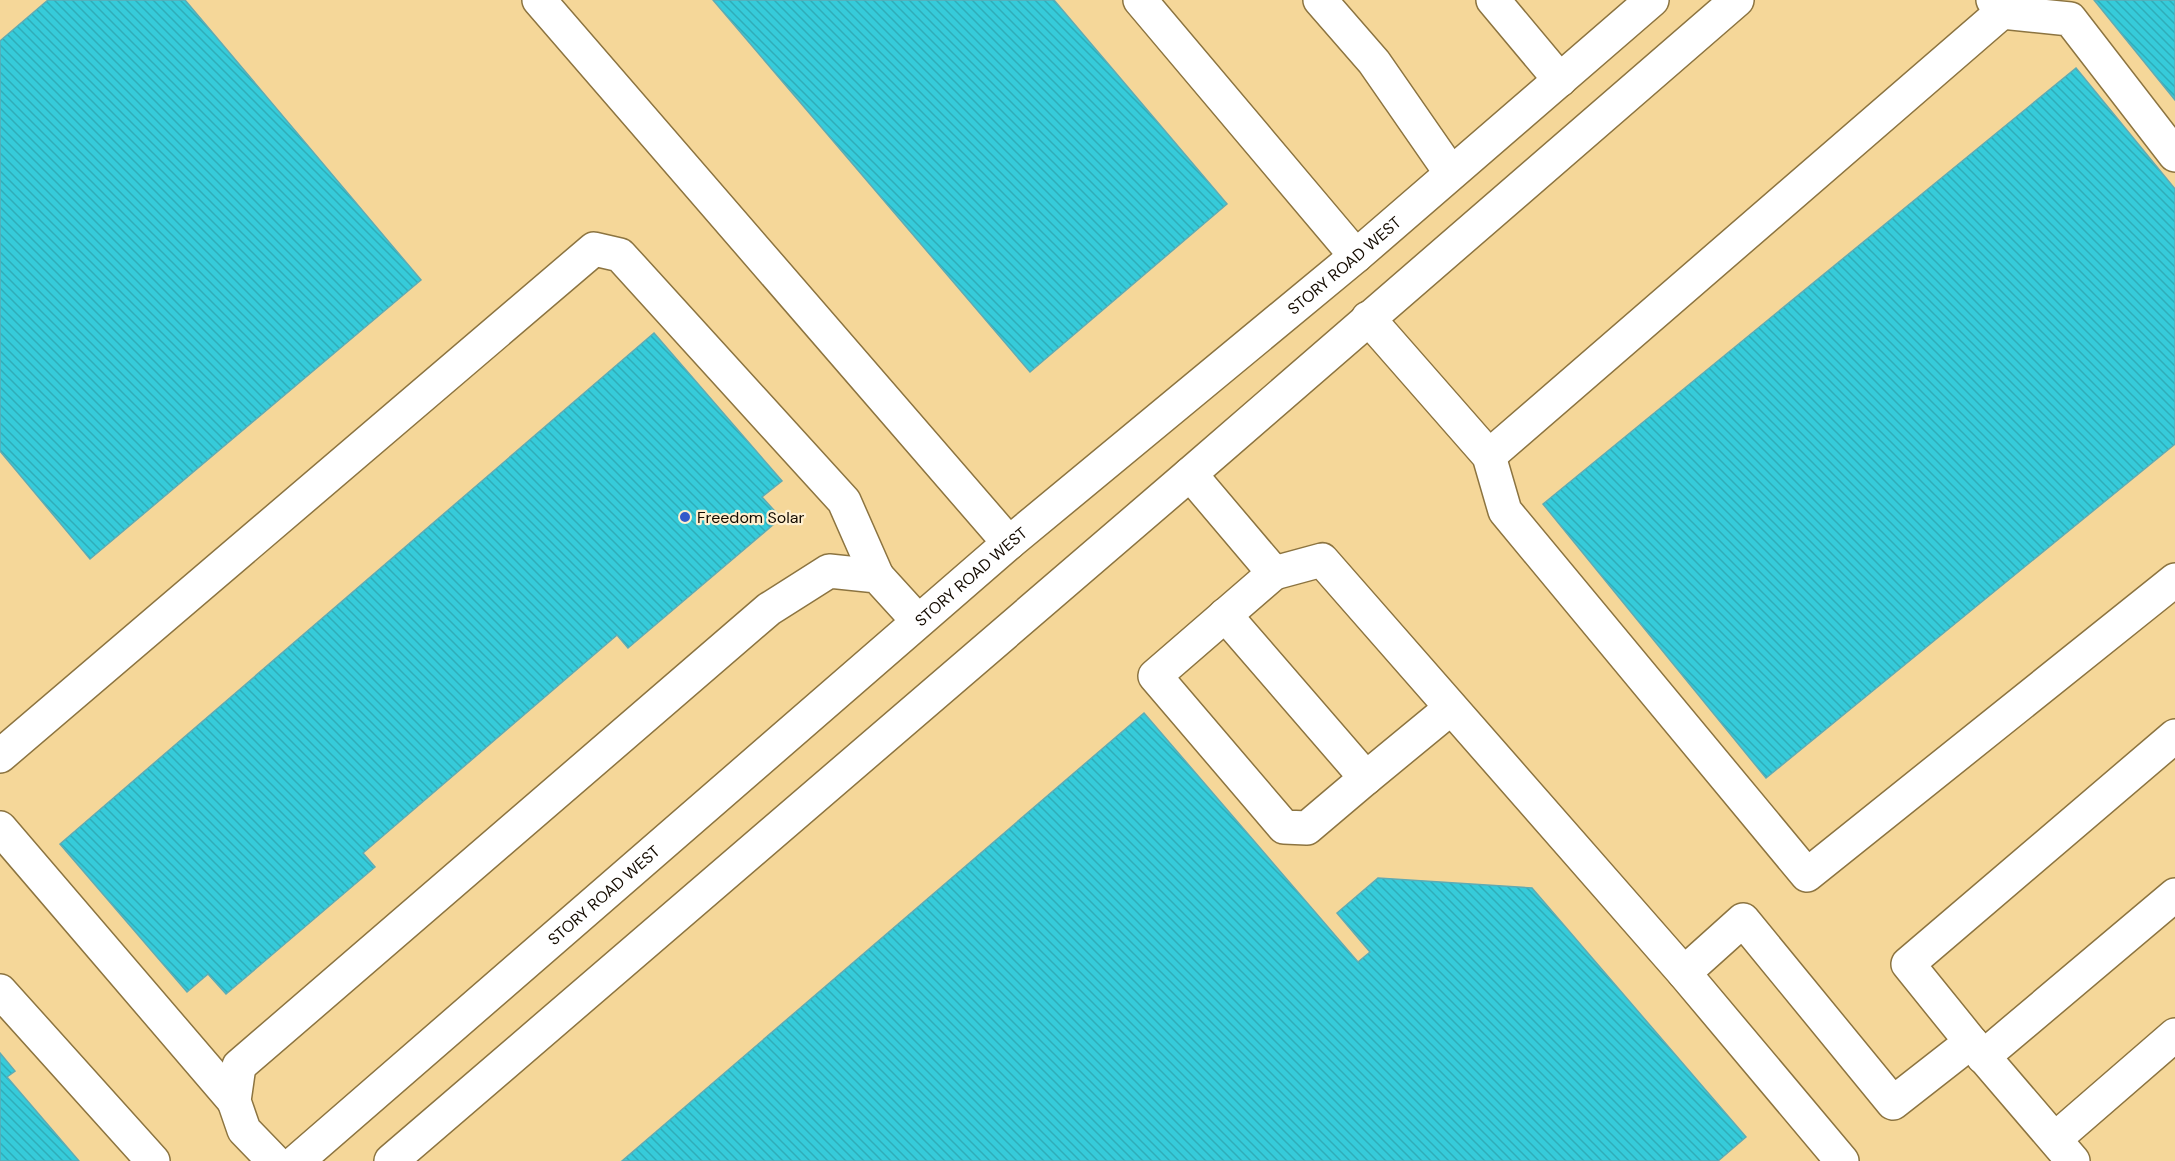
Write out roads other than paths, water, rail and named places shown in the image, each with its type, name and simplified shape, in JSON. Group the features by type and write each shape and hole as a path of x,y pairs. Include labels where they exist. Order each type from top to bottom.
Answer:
{"street":[{"path":"539,0 1008,543"},
{"path":"1140,0 1356,256"},
{"path":"1320,0 1374,63 1451,173"},
{"path":"1493,0 1560,80"},
{"name":"STORY ROAD WEST","path":"297,1161 1008,543 1356,256 1652,0"},
{"path":"391,1161 1737,0"},
{"path":"1489,456 1998,6 2070,19 2175,155"},
{"path":"0,756 594,249 620,255 844,501 877,576 918,621"},
{"path":"1368,318 1489,456 1505,511 1807,875 2175,579"},
{"path":"1190,474 1274,573"},
{"path":"1451,708 1307,828 1284,827 1155,676 1274,573 1322,560 1684,973 1842,1161"},
{"path":"234,1101 239,1066 769,609 829,571 877,576"},
{"path":"1225,615 1366,778"},
{"path":"2175,736 1908,964 2064,1150 2175,1035"},
{"path":"0,828 234,1101 244,1130 274,1161"},
{"path":"1684,973 1743,920 1893,1102 1977,1049 2175,895"},
{"path":"0,991 153,1161"}],"place":[{"name":"Freedom Solar","path":"685,517"}]}
